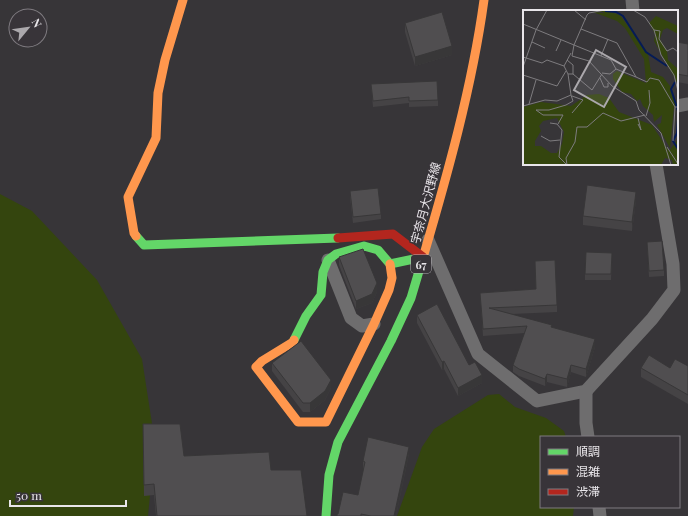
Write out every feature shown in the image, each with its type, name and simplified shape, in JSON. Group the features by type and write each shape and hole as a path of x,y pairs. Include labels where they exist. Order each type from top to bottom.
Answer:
{"street":[{"path":"183,0 165,60 158,92 156,138 128,197 134,233 144,245 334,238 393,234 423,257"},
{"name":"宇奈月大沢野線","path":"326,516 329,475 338,442 391,341 408,305 423,257 456,136 478,44 484,0"},
{"path":"632,0 633,10"},
{"path":"678,106 688,104"},
{"path":"428,240 478,354 537,401 586,390 652,319 674,290 674,264 656,165"},
{"path":"364,246 378,250 390,264 392,278 389,290 326,422 298,422 256,367 262,361 293,342 306,316 321,295 323,272 328,260 336,254 364,246"},
{"path":"390,264 423,257"},
{"path":"328,260 351,318 362,326 374,324"},
{"path":"586,390 586,423 588,436"}],"green space":[{"path":"0,194 32,211 97,280 142,359 155,443 148,516 0,516"},
{"path":"499,394 515,407 546,418 564,431 566,436 540,436 540,508 574,508 573,516 397,516 422,447 434,429 488,395"}],"building":[{"path":"442,12 452,46 415,57 405,23"},
{"path":"678,42 688,44 688,76 678,74"},
{"path":"437,81 438,100 409,101 409,97 373,101 371,84"},
{"path":"587,185 636,192 632,222 583,216"},
{"path":"378,188 381,214 353,217 350,191"},
{"path":"662,241 664,270 649,271 647,242"},
{"path":"363,249 377,283 372,294 356,301 339,257"},
{"path":"586,252 612,253 611,274 585,274"},
{"path":"555,260 557,305 489,308 552,325 551,327 595,339 586,369 571,365 567,379 547,374 545,379 519,369 513,365 527,326 483,329 480,293 536,289 535,261"},
{"path":"437,304 469,365 475,362 482,375 458,388 444,361 442,362 417,315"},
{"path":"301,341 331,380 325,391 310,403 303,403 272,363"},
{"path":"649,355 670,368 675,359 688,366 688,395 641,368"},
{"path":"143,424 180,424 184,456 269,452 271,470 301,470 307,516 157,516 154,484 144,485"},
{"path":"368,437 409,447 394,516 371,516 361,514 361,516 337,516 343,492 358,495 365,462 363,461"}],"traffic: fast":[{"path":"136,236 144,245 338,238"},
{"path":"294,340 306,316 321,295 323,272 328,260 336,254 364,246 378,250 390,264 423,257"},
{"path":"326,516 329,475 338,442 391,341 411,298 422,261"}],"traffic: slow":[{"path":"136,236 134,233 128,197 156,138 158,93 165,60 183,0"},
{"path":"422,261 441,197 466,99 484,0"},
{"path":"294,340 262,361 256,367 298,422 326,422 389,290 392,278 390,264"}],"traffic: jam":[{"path":"338,238 393,234 423,257"}]}
